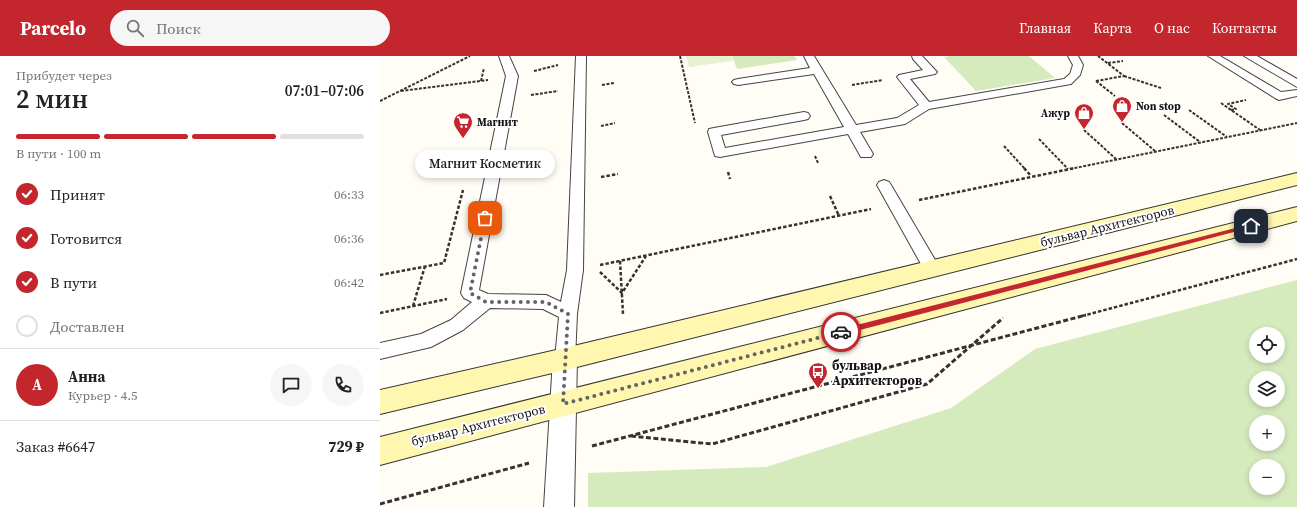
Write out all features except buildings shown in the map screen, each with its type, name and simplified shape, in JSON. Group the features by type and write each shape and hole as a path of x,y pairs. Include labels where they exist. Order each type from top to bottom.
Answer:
{"main road":[{"name":"бульвар Архитекторов","path":"380,402 565,359 1297,179"},
{"name":"бульвар Архитекторов","path":"380,451 1297,214"}],"street":[{"path":"559,507 565,359"}],"lane":[{"path":"504,56 512,76 470,293 486,302 546,302 568,314"},
{"path":"565,359 568,314 575,270 581,56"},
{"path":"810,56 866,154"},
{"path":"923,56 917,57 931,72 903,77 926,106"},
{"path":"804,116 714,132 720,153 901,121 926,106 1067,82 1074,77 1077,71 1078,65 1073,56"},
{"path":"1213,56 1279,96 1297,93"},
{"path":"1249,56 1297,84"},
{"path":"738,82 818,70"},
{"path":"884,185 932,269"},
{"path":"380,351 424,341 457,325 486,302"}],"path":[{"path":"380,101 470,56"},
{"path":"680,56 696,124"},
{"path":"1108,64 1123,61"},
{"path":"1124,76 1161,88"},
{"path":"851,85 903,77"},
{"path":"1096,81 1115,96"},
{"path":"600,85 614,83"},
{"path":"508,98 580,88"},
{"path":"1221,104 1261,130"},
{"path":"1189,110 1227,137"},
{"path":"1164,115 1200,142"},
{"path":"600,126 616,123"},
{"path":"1122,123 1156,152"},
{"path":"575,270 1297,123"},
{"path":"1084,130 1116,159"},
{"path":"1039,139 1069,169"},
{"path":"1004,146 1031,177"},
{"path":"600,177 618,174"},
{"path":"830,196 839,216"},
{"path":"380,275 444,262 453,227"},
{"path":"622,293 646,256"},
{"path":"380,504 561,454 1297,258"},
{"path":"620,261 623,314"},
{"path":"413,306 425,266"},
{"path":"594,266 622,293"},
{"path":"629,436 712,444 927,384 1007,315"}],"green space":[{"path":"686,56 731,56 733,61 689,67"},
{"path":"732,56 794,56 797,60 737,69"},
{"path":"1029,56 1055,78 976,91 944,57"},
{"path":"1297,280 1297,507 588,507 588,473 766,467 951,408 1035,349"}],"way so far":[{"path":"485,218 470,293 486,302 546,302 568,314 563,404 841,332"}],"place":[{"name":"Non stop","path":"1122,123"},
{"name":"Ажур","path":"1084,130"},
{"name":"Магнит","path":"463,139"},
{"name":"Магнит Косметик","path":"485,218"},
{"name":"бульвар Архитекторов","path":"818,389"}],"route":[{"path":"841,332 1251,226"}]}
